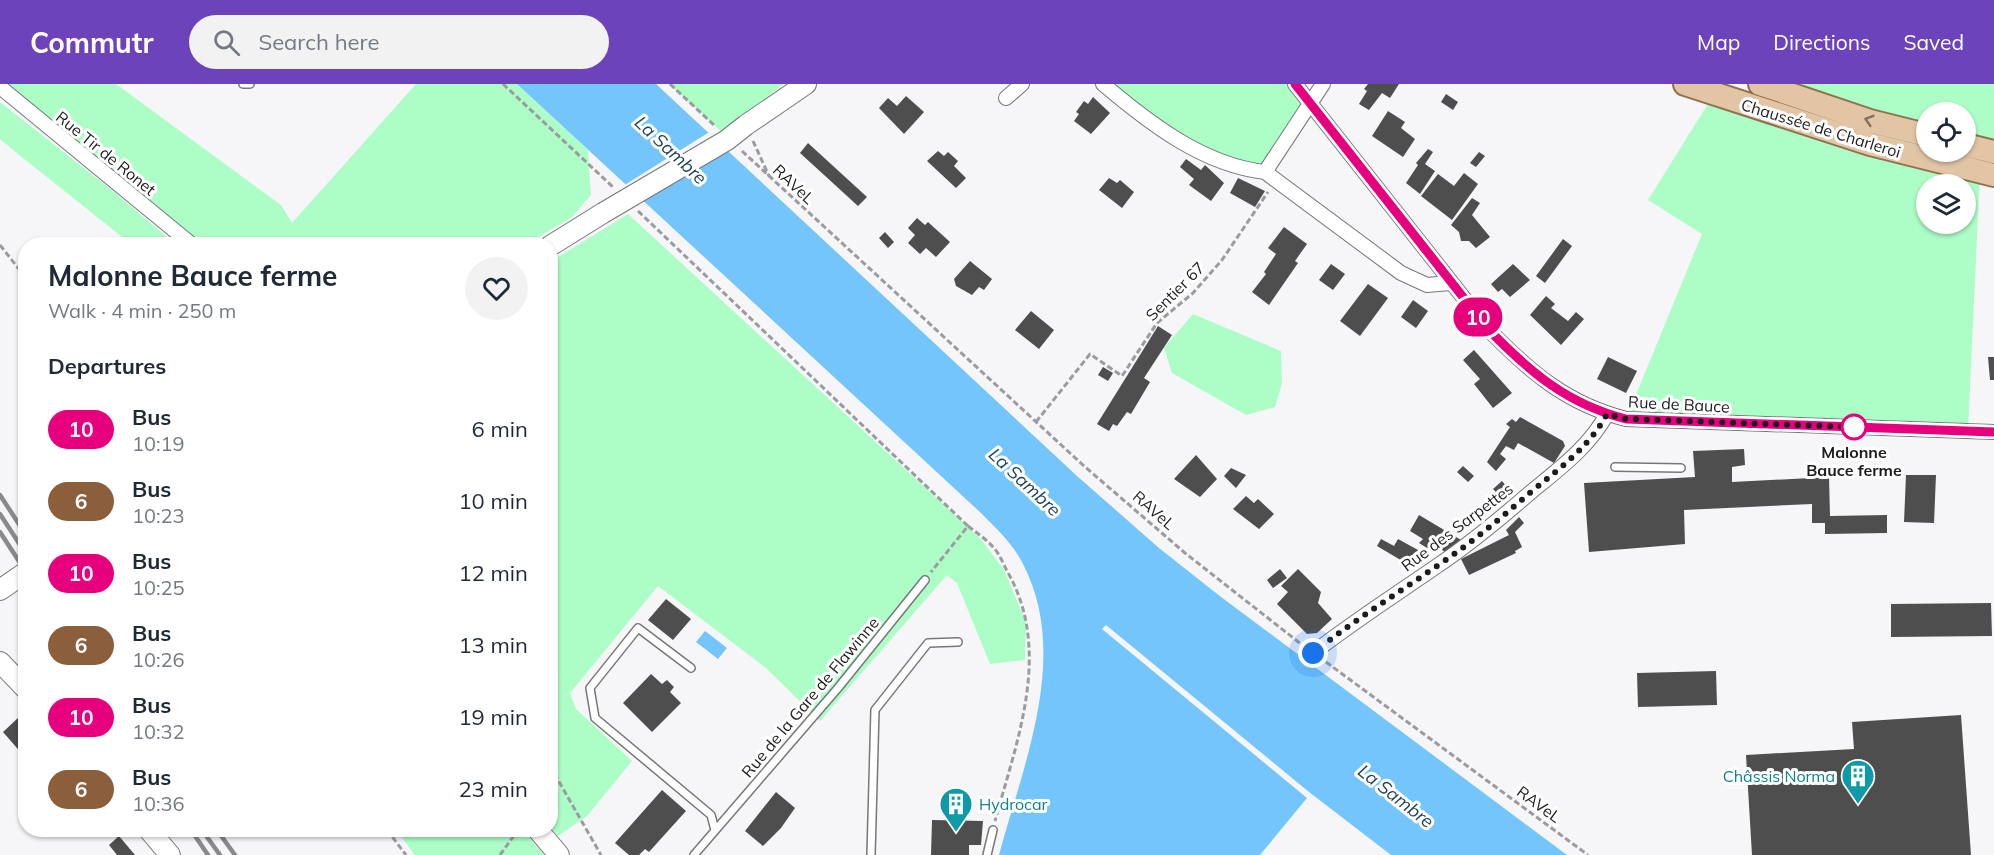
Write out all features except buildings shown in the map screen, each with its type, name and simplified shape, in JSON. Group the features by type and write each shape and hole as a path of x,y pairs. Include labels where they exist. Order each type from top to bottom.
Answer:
{"main road":[{"name":"Chaussée de Charleroi","path":"1685,84 1870,144 1994,175"},
{"name":"Chaussée de Charleroi","path":"1760,84 1870,121 1916,132"},
{"path":"1976,148 1994,152"}],"street":[{"path":"558,241 727,140 806,84"},
{"path":"1006,98 1023,84"},
{"path":"1102,84 1144,120 1188,146 1242,170 1269,176 1401,273 1427,285 1450,283"},
{"name":"Rue de Bauce","path":"1295,84 1450,283 1525,367 1564,395 1607,414 1626,419 1994,432"},
{"path":"1269,176 1323,84"},
{"name":"Rue Tir de Ronet","path":"0,87 182,237"},
{"name":"Rue des Sarpettes","path":"1313,653 1353,621 1438,566 1482,533 1570,460 1595,436 1607,414"},
{"path":"0,662 18,681"},
{"path":"155,837 170,855"},
{"path":"544,837 559,855"}],"lane":[{"path":"243,84 250,84"},
{"path":"1615,467 1681,468"},
{"name":"Rue de la Gare de Flawinne","path":"694,855 838,688 925,580"},
{"path":"691,668 639,628 590,688 595,718 711,815 716,830"},
{"path":"871,855 875,710 928,643 958,642"},
{"path":"987,855 993,830"}],"path":[{"path":"503,84 619,193"},
{"path":"670,84 723,133"},
{"path":"746,125 770,178"},
{"name":"RAVeL","path":"735,145 1036,422 1185,553 1313,653 1588,855"},
{"name":"Sentier 67","path":"1036,422 1090,354 1122,376 1157,323 1192,293 1222,260 1269,176"},
{"path":"636,210 969,526 995,548 1014,582 1028,620 1030,670 1025,712 993,830"},
{"path":"0,245 18,268"},
{"path":"925,580 969,526"},
{"path":"558,780 601,855"},
{"path":"392,837 406,855"},
{"path":"500,855 513,837"}],"green space":[{"path":"0,84 116,84 281,205 292,223 416,84 517,84 588,150 591,195 572,217 539,237 183,237"},
{"path":"669,84 783,84 723,133"},
{"path":"1103,84 1295,84 1310,103 1265,172 1188,146"},
{"path":"1796,84 1994,84 1994,141 1976,137 1976,102 1916,102 1916,122 1874,112"},
{"path":"1711,99 1916,155 1916,162 1943,162 1980,172 1968,431 1626,419 1702,234 1648,200"},
{"path":"0,102 113,191 167,237 122,237 0,139"},
{"path":"628,214 980,538 1004,570 1026,622 1025,660 990,664 957,583 947,575 820,721 766,668 658,586 570,693 576,709 632,761 587,816 558,836 558,257"},
{"path":"1193,314 1281,351 1282,383 1275,407 1246,415 1172,373 1164,348"},
{"path":"401,837 529,837 544,855 415,855"}],"water":[{"name":"La Sambre","path":"517,84 656,84 1077,476 1159,548 1221,597 1567,855 1391,855 1309,792 1106,625 1102,629 1307,798 1260,855 999,855 1030,746 1043,671 1043,634 1036,597 1018,555 981,513"},
{"path":"705,631 727,648 718,659 696,642"}],"pier":[{"path":"711,131 729,147 641,203 623,186"}],"railway":[{"path":"0,495 18,523"},
{"path":"0,514 18,542"},
{"path":"0,532 18,560"},
{"path":"196,837 208,855"},
{"path":"207,837 220,855"},
{"path":"222,837 235,855"}],"bus line":[{"name":"10","path":"1295,84 1489,330 1525,367 1564,395 1607,414 1626,419 1994,432"}],"place":[{"name":"Malonne Bauce ferme","path":"1854,427"},
{"name":"Châssis Norma","path":"1858,805"},
{"name":"Hydrocar","path":"956,833"}],"route":[{"path":"1313,653 1353,621 1438,566 1482,533 1570,460 1595,436 1607,414 1626,419 1854,427"}]}
